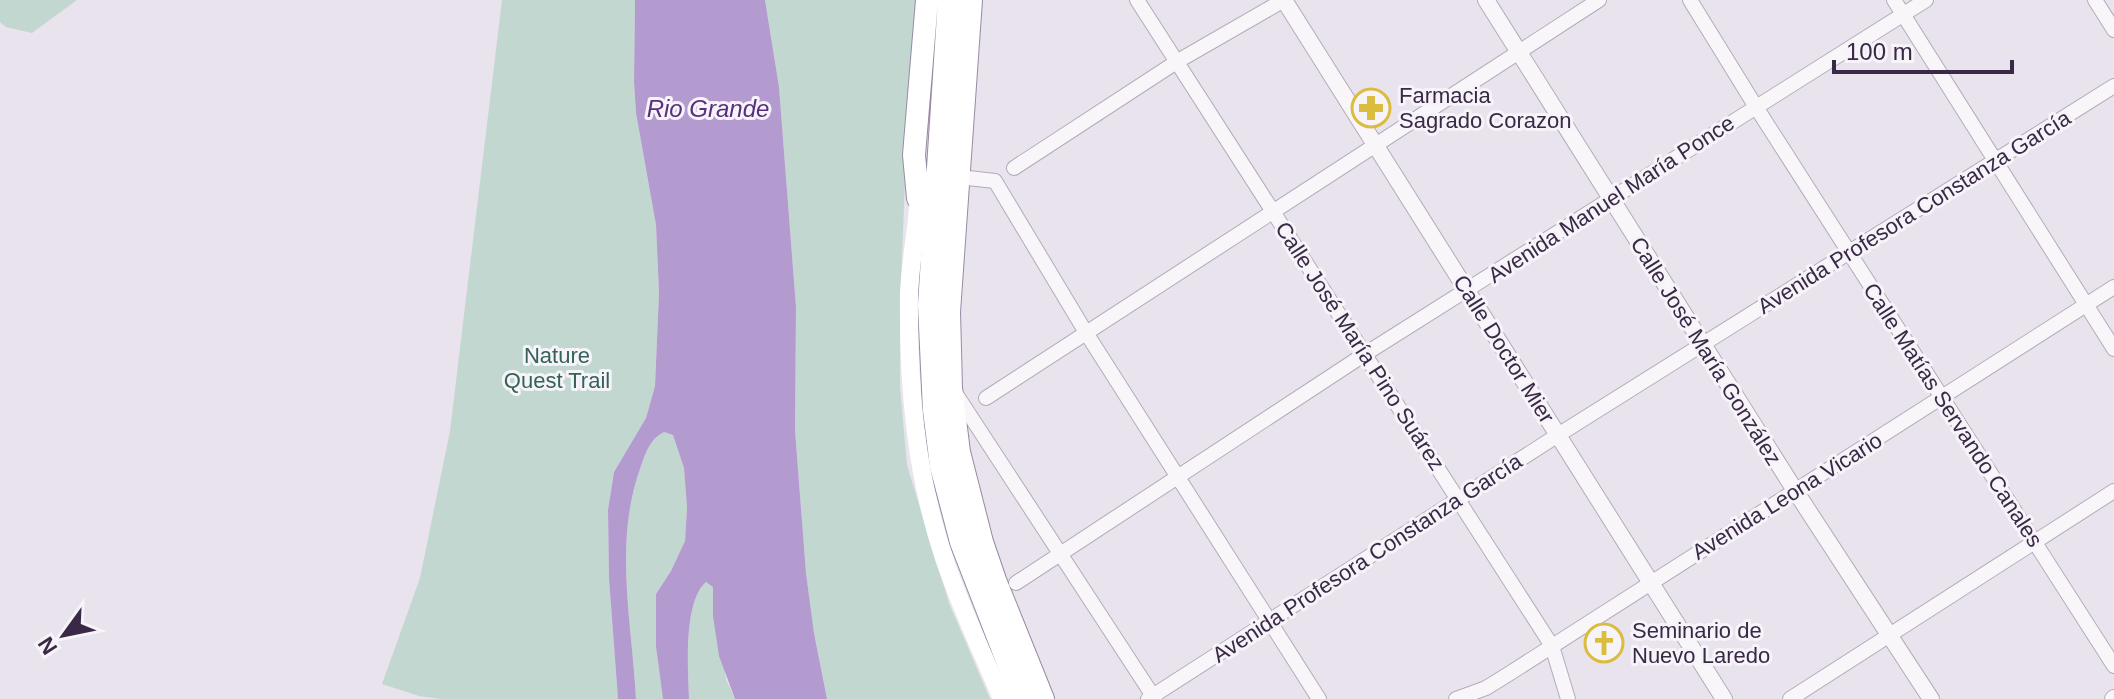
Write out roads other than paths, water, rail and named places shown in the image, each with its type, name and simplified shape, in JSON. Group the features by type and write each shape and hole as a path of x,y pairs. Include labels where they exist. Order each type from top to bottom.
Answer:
{"highway":[{"path":"918,198 914,155 927,0"},
{"path":"949,0 948,337 959,452 978,529 995,580 1043,699"},
{"path":"971,0 929,338 941,466 961,542 1022,699"}],"main road":[{"path":"948,175 926,178 918,198 910,262 910,385 921,467 944,557 1002,699"}],"street":[{"name":"Calle José María Pino Suárez","path":"1137,0 1552,646 1568,699"},
{"path":"1014,168 1178,61 1284,0"},
{"name":"Calle Doctor Mier","path":"1284,0 1724,699"},
{"name":"Calle José María González","path":"1486,0 1796,492 1931,699"},
{"path":"986,398 1599,0"},
{"name":"Calle Matías Servando Canales","path":"1690,0 2114,666"},
{"path":"1894,0 2114,349"},
{"name":"Avenida Manuel María Ponce","path":"1016,583 1365,354 1926,0"},
{"path":"2095,0 2114,30"},
{"name":"Avenida Profesora Constanza García","path":"1152,698 1558,435 2114,86"},
{"path":"948,175 995,181 1085,331 1319,699"},
{"name":"Avenida Leona Vicario","path":"1456,699 1486,688 2114,287"},
{"path":"951,388 1061,552 1152,698"},
{"path":"1790,699 2114,491"}],"water":[{"name":"Rio Grande","path":"635,0 765,0 779,87 796,307 795,430 806,573 827,699 735,699 719,656 713,616 713,587 706,582 699,592 690,620 689,699 663,699 656,647 656,594 685,541 687,508 684,468 673,435 664,432 652,442 641,466 628,524 626,582 636,699 618,699 609,579 608,510 614,472 646,418 655,386 659,293 656,225 636,113"}],"place":[{"name":"Farmacia Sagrado Corazon","path":"1371,108"},
{"name":"Seminario de Nuevo Laredo","path":"1604,643"}],"park label":[{"name":"Nature Quest Trail","path":"557,368"}]}
